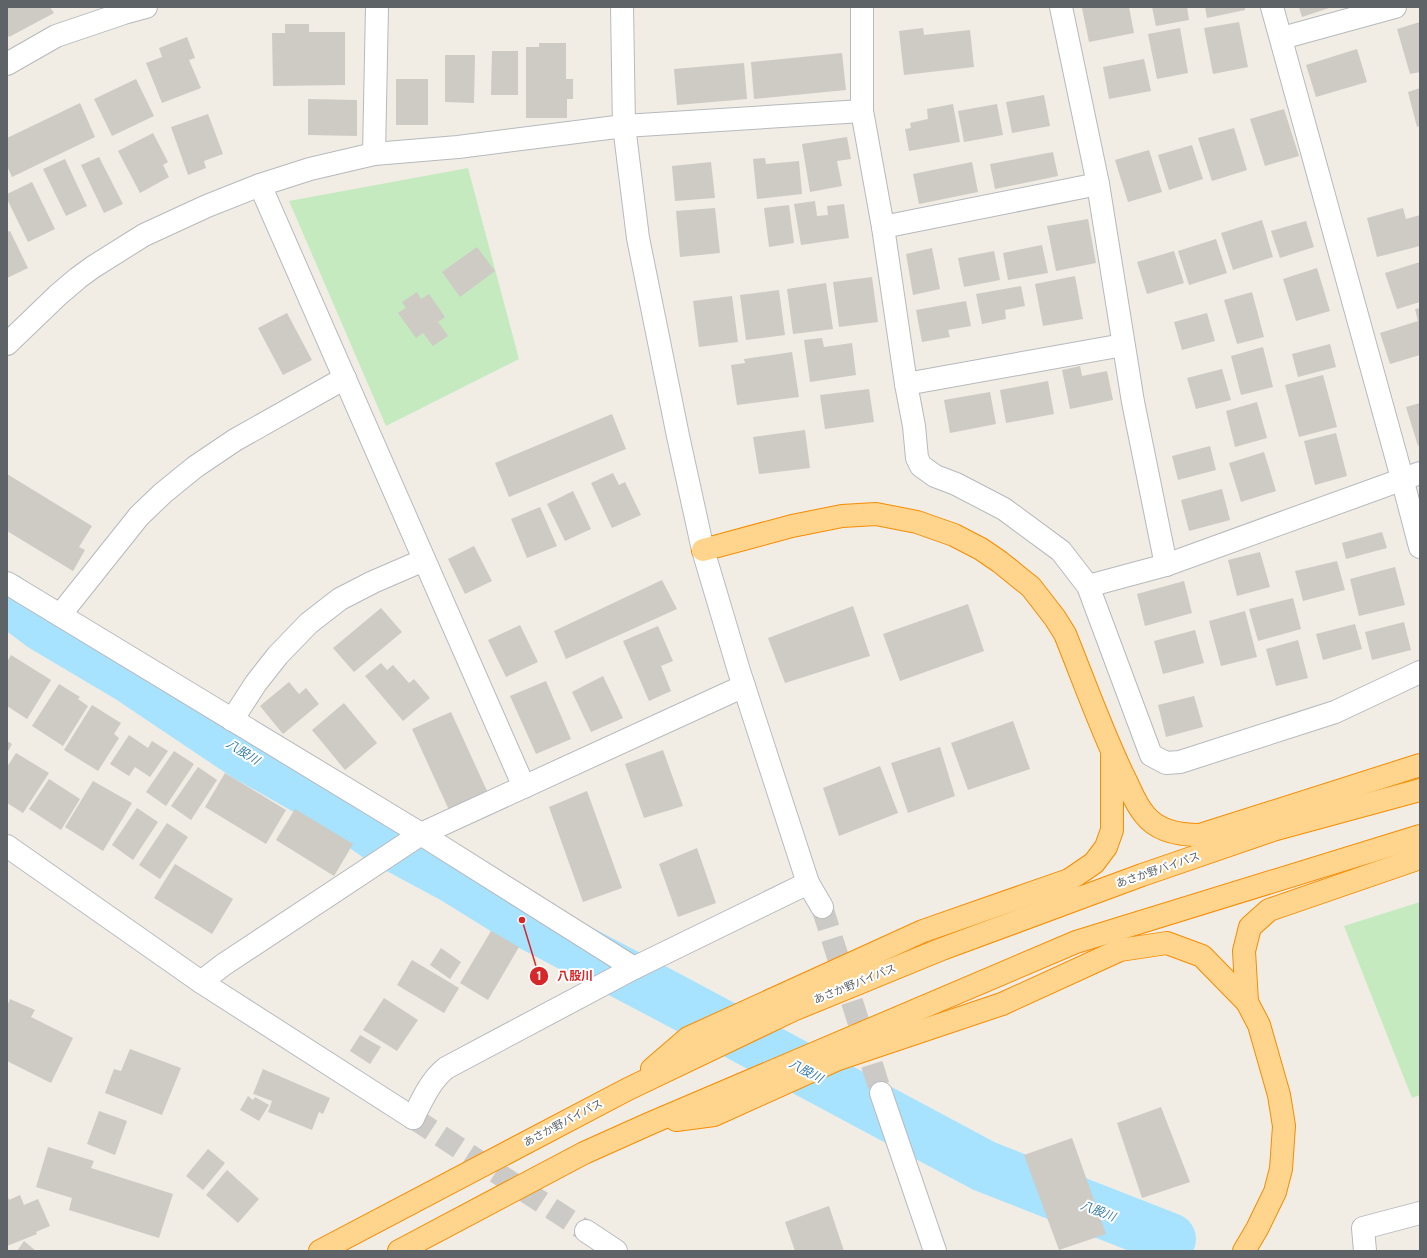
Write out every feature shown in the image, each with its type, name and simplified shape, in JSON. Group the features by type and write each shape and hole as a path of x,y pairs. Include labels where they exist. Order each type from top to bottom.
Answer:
{"highway":[{"path":"703,550 792,526 842,516 869,514 918,522 954,535 981,549 1031,587 1055,618 1065,634 1112,752 1135,800 1145,816 1157,825 1173,833 1200,835 1420,765"},
{"path":"628,1089 688,1038 923,931 1069,880 1094,863 1106,847 1112,830 1112,752"},
{"name":"あさか野バイパス","path":"320,1251 628,1089 793,1010 942,948 1142,874 1273,830 1420,790"},
{"path":"399,1251 584,1154 651,1123 1076,942 1420,836"},
{"path":"1247,1002 1244,950 1250,928 1269,910 1420,858"},
{"path":"651,1123 714,1115 838,1059 1002,1004 1120,950 1167,942 1202,956 1247,1002 1259,1025 1279,1095 1284,1126 1280,1169 1275,1192 1244,1251"}],"street":[{"path":"7,64 56,36 146,7"},
{"path":"374,154 377,7"},
{"path":"622,7 624,126 640,245 678,436 703,550 744,686 808,883 822,907"},
{"path":"862,7 862,111 883,227 906,384 914,426 917,458 921,466 934,476 956,484 1010,514 1061,551 1088,586 1152,755 1166,763 1180,762 1335,712 1420,672"},
{"path":"1062,7 1098,184 1133,402 1166,565"},
{"path":"1272,7 1411,475 1420,547"},
{"path":"1282,38 1395,7"},
{"path":"7,344 58,295 93,267 144,235 208,206 260,185 310,169 374,154 458,146 624,126 862,111"},
{"path":"883,227 1098,184"},
{"path":"260,185 524,787"},
{"path":"906,384 1123,345"},
{"path":"60,615 139,516 163,493 195,467 236,440 345,378"},
{"path":"1088,586 1166,565 1411,475"},
{"path":"232,720 256,684 278,655 309,623 340,599 373,582 424,560"},
{"path":"7,583 421,834 634,968"},
{"path":"201,982 223,965 421,834 744,686"},
{"path":"7,846 201,982 413,1118 430,1085 437,1075 446,1068 634,968 808,883"},
{"path":"882,1093 935,1251"},
{"path":"1365,1251 1363,1228 1420,1214"},
{"path":"586,1232 616,1251"}],"green space":[{"path":"468,168 519,359 386,426 289,201"},
{"path":"1420,902 1420,1095 1412,1098 1344,926"}],"building":[{"path":"7,7 50,7 54,13 9,37 7,34"},
{"path":"1129,7 1134,33 1089,42 1082,8"},
{"path":"1152,7 1187,7 1189,20 1156,26"},
{"path":"1205,7 1245,7 1245,10 1207,18"},
{"path":"1299,7 1332,7 1302,17"},
{"path":"1239,22 1248,67 1213,74 1204,28"},
{"path":"1420,22 1420,72 1410,74 1397,29"},
{"path":"285,24 309,24 309,32 345,32 345,85 273,86 272,33 285,33"},
{"path":"923,28 924,35 970,30 974,67 904,75 899,31"},
{"path":"1180,28 1188,73 1157,79 1148,34"},
{"path":"187,37 195,58 189,60 201,88 162,103 146,63 162,57 159,48"},
{"path":"539,43 566,43 566,79 573,79 573,99 567,99 567,118 526,118 526,47 539,47"},
{"path":"1357,49 1367,82 1316,97 1306,65"},
{"path":"492,51 518,51 518,95 491,95"},
{"path":"842,53 846,90 754,99 751,62"},
{"path":"445,55 475,55 474,103 445,102"},
{"path":"1144,59 1151,91 1109,99 1103,67"},
{"path":"744,63 747,99 677,105 674,69"},
{"path":"136,79 154,116 112,136 94,99"},
{"path":"396,79 428,79 428,125 396,125"},
{"path":"1420,88 1420,126 1417,127 1408,92"},
{"path":"1044,95 1050,126 1012,133 1006,102"},
{"path":"308,99 357,100 357,136 308,135"},
{"path":"80,103 95,137 12,177 7,166 7,138"},
{"path":"953,104 960,142 909,151 905,129 911,128 910,123 928,119 927,109"},
{"path":"997,104 1003,135 964,142 958,111"},
{"path":"1284,109 1299,156 1265,166 1250,119"},
{"path":"208,114 223,154 204,161 206,168 188,175 171,127"},
{"path":"1234,128 1247,170 1212,181 1198,138"},
{"path":"153,133 168,162 163,165 169,177 140,193 118,151"},
{"path":"847,137 851,159 837,161 842,186 810,192 802,144"},
{"path":"1192,145 1203,179 1169,190 1158,155"},
{"path":"1149,150 1162,192 1128,202 1115,160"},
{"path":"1053,152 1058,176 995,189 990,164"},
{"path":"99,157 123,204 104,213 81,165"},
{"path":"765,158 766,164 799,161 802,194 757,199 753,159"},
{"path":"65,159 87,206 66,216 43,169"},
{"path":"711,162 715,198 675,201 672,166"},
{"path":"972,162 978,192 919,204 913,174"},
{"path":"32,182 55,229 28,242 7,199 7,194"},
{"path":"815,201 817,216 828,215 827,206 844,204 849,238 801,245 794,204"},
{"path":"789,205 794,243 769,247 764,208"},
{"path":"715,208 720,253 680,257 676,211"},
{"path":"1403,208 1406,219 1420,215 1420,246 1377,257 1367,218"},
{"path":"1088,219 1096,263 1056,271 1047,226"},
{"path":"1262,220 1273,257 1233,270 1221,233"},
{"path":"1306,221 1314,247 1280,258 1271,231"},
{"path":"10,231 28,268 7,278 7,232"},
{"path":"1216,239 1227,273 1189,285 1178,251"},
{"path":"1042,245 1048,273 1008,280 1003,253"},
{"path":"477,247 495,271 460,297 442,272"},
{"path":"932,248 940,289 913,295 906,254"},
{"path":"994,251 1000,280 964,287 958,258"},
{"path":"1174,251 1184,283 1147,294 1137,262"},
{"path":"1420,262 1420,302 1397,309 1385,273"},
{"path":"1317,268 1330,311 1296,321 1283,279"},
{"path":"1075,276 1083,319 1043,326 1035,284"},
{"path":"872,277 878,322 839,327 833,282"},
{"path":"826,283 833,329 793,334 787,289"},
{"path":"1021,286 1025,306 1005,310 1006,319 982,324 976,294"},
{"path":"779,290 785,335 746,340 740,295"},
{"path":"417,292 421,299 429,294 445,317 438,322 448,336 433,346 423,333 416,338 398,313 406,308 402,302"},
{"path":"1252,292 1264,337 1237,344 1224,300"},
{"path":"732,296 738,342 699,347 693,301"},
{"path":"966,301 971,326 948,330 950,337 922,342 916,310"},
{"path":"1420,308 1420,355 1390,364 1380,333 1418,321 1415,309"},
{"path":"287,313 312,360 283,375 258,328"},
{"path":"1207,313 1215,341 1182,350 1174,322"},
{"path":"822,338 824,347 852,343 856,375 810,382 804,340"},
{"path":"1330,344 1336,367 1298,377 1292,354"},
{"path":"1263,347 1273,387 1241,395 1231,356"},
{"path":"792,352 799,397 737,405 731,365 745,363 744,359"},
{"path":"1080,366 1082,376 1107,371 1113,400 1070,409 1062,370"},
{"path":"1222,369 1231,400 1196,409 1187,378"},
{"path":"1323,375 1337,427 1299,437 1285,385"},
{"path":"1048,381 1054,414 1006,423 1000,390"},
{"path":"869,389 874,422 825,429 820,395"},
{"path":"990,392 996,424 950,433 944,400"},
{"path":"1257,402 1267,438 1235,447 1226,411"},
{"path":"1420,403 1420,445 1418,446 1406,407"},
{"path":"612,414 626,449 509,497 495,463"},
{"path":"805,430 810,468 759,474 753,437"},
{"path":"1336,433 1347,476 1315,485 1304,441"},
{"path":"1210,446 1216,470 1178,480 1172,456"},
{"path":"1264,452 1276,491 1241,502 1229,463"},
{"path":"613,473 619,485 625,482 641,515 612,528 591,483"},
{"path":"7,474 92,526 79,547 85,550 73,571 7,531"},
{"path":"1222,489 1230,520 1189,531 1181,500"},
{"path":"573,491 591,529 565,541 547,504"},
{"path":"540,507 557,546 527,558 511,519"},
{"path":"1382,532 1387,548 1346,559 1342,543"},
{"path":"474,546 492,581 465,594 448,559"},
{"path":"1260,552 1270,587 1237,596 1228,560"},
{"path":"1337,561 1345,590 1303,601 1295,571"},
{"path":"1395,567 1405,605 1359,616 1350,579"},
{"path":"662,580 677,609 566,659 554,631"},
{"path":"1184,581 1192,613 1145,626 1137,594"},
{"path":"1293,598 1301,629 1258,641 1249,609"},
{"path":"968,604 984,651 900,681 883,634"},
{"path":"853,606 870,656 785,683 768,638"},
{"path":"381,608 402,632 354,672 333,648"},
{"path":"1245,611 1257,657 1221,666 1209,621"},
{"path":"1404,622 1411,650 1372,660 1365,632"},
{"path":"1355,624 1362,649 1323,660 1316,634"},
{"path":"520,625 538,662 506,677 488,640"},
{"path":"658,626 673,661 661,666 671,691 649,701 623,641"},
{"path":"1195,630 1204,663 1163,674 1154,641"},
{"path":"1298,640 1308,678 1276,686 1266,649"},
{"path":"11,655 51,680 27,719 7,706 7,662"},
{"path":"381,663 387,670 393,665 409,683 414,679 430,698 403,721 365,676"},
{"path":"603,676 623,718 591,732 572,692"},
{"path":"546,681 571,739 536,754 510,696"},
{"path":"289,682 299,694 306,688 319,704 283,734 260,706"},
{"path":"59,684 80,697 78,699 88,706 63,746 32,726"},
{"path":"1194,696 1203,727 1166,737 1158,705"},
{"path":"344,703 377,743 345,770 312,730"},
{"path":"92,705 121,723 114,734 119,738 98,771 64,750"},
{"path":"451,712 488,793 449,810 412,729"},
{"path":"1013,721 1030,769 968,790 951,743"},
{"path":"129,735 148,748 152,741 168,751 150,777 135,767 129,776 110,764"},
{"path":"7,741 12,744 7,753"},
{"path":"940,747 955,796 908,813 891,763"},
{"path":"663,750 683,806 644,818 625,764"},
{"path":"174,751 194,764 166,806 146,792"},
{"path":"16,753 49,773 23,813 7,803 7,767"},
{"path":"880,766 898,813 839,836 823,788"},
{"path":"198,767 217,780 191,820 171,806"},
{"path":"225,773 286,810 266,844 205,807"},
{"path":"49,779 80,799 61,830 29,809"},
{"path":"93,781 132,803 103,851 65,827"},
{"path":"587,791 622,888 583,902 549,807"},
{"path":"137,808 158,822 133,860 112,845"},
{"path":"295,809 353,844 334,876 276,840"},
{"path":"167,823 188,837 160,879 139,865"},
{"path":"697,848 716,903 678,917 659,864"},
{"path":"175,864 233,899 212,934 154,898"},
{"path":"491,931 519,947 488,1000 460,983"},
{"path":"441,948 461,962 450,979 430,965"},
{"path":"412,960 459,988 444,1013 397,985"},
{"path":"384,998 418,1020 397,1051 363,1030"},
{"path":"10,999 35,1010 31,1017 73,1038 51,1083 7,1061 7,1006"},
{"path":"360,1035 381,1047 370,1064 350,1051"},
{"path":"130,1049 181,1068 162,1115 105,1093 114,1069 121,1071"},
{"path":"263,1069 330,1098 323,1114 319,1112 312,1130 268,1112 272,1101 253,1094"},
{"path":"248,1096 253,1100 255,1097 269,1105 259,1121 240,1110"},
{"path":"1161,1107 1190,1182 1142,1198 1117,1123"},
{"path":"99,1111 127,1121 115,1155 87,1144"},
{"path":"1072,1138 1106,1234 1059,1250 1024,1155"},
{"path":"48,1147 94,1161 91,1168 173,1194 159,1238 69,1210 72,1198 36,1187"},
{"path":"208,1149 225,1163 203,1190 186,1176"},
{"path":"227,1170 259,1199 238,1223 206,1195"},
{"path":"7,1195 9,1200 20,1195 24,1205 38,1199 50,1226 36,1232 37,1234 7,1246"},
{"path":"829,1206 844,1251 795,1251 785,1222"},
{"path":"24,1241 36,1251 17,1251"}],"waterway":[{"name":"八股川","path":"7,599 43,626 129,677 244,754 329,802 382,839 451,876 522,920 984,1166 1170,1239"}],"tunnel":[{"path":"822,907 881,1093"},
{"path":"413,1118 586,1231"}],"place":[{"name":"八股川","path":"522,920"}]}
